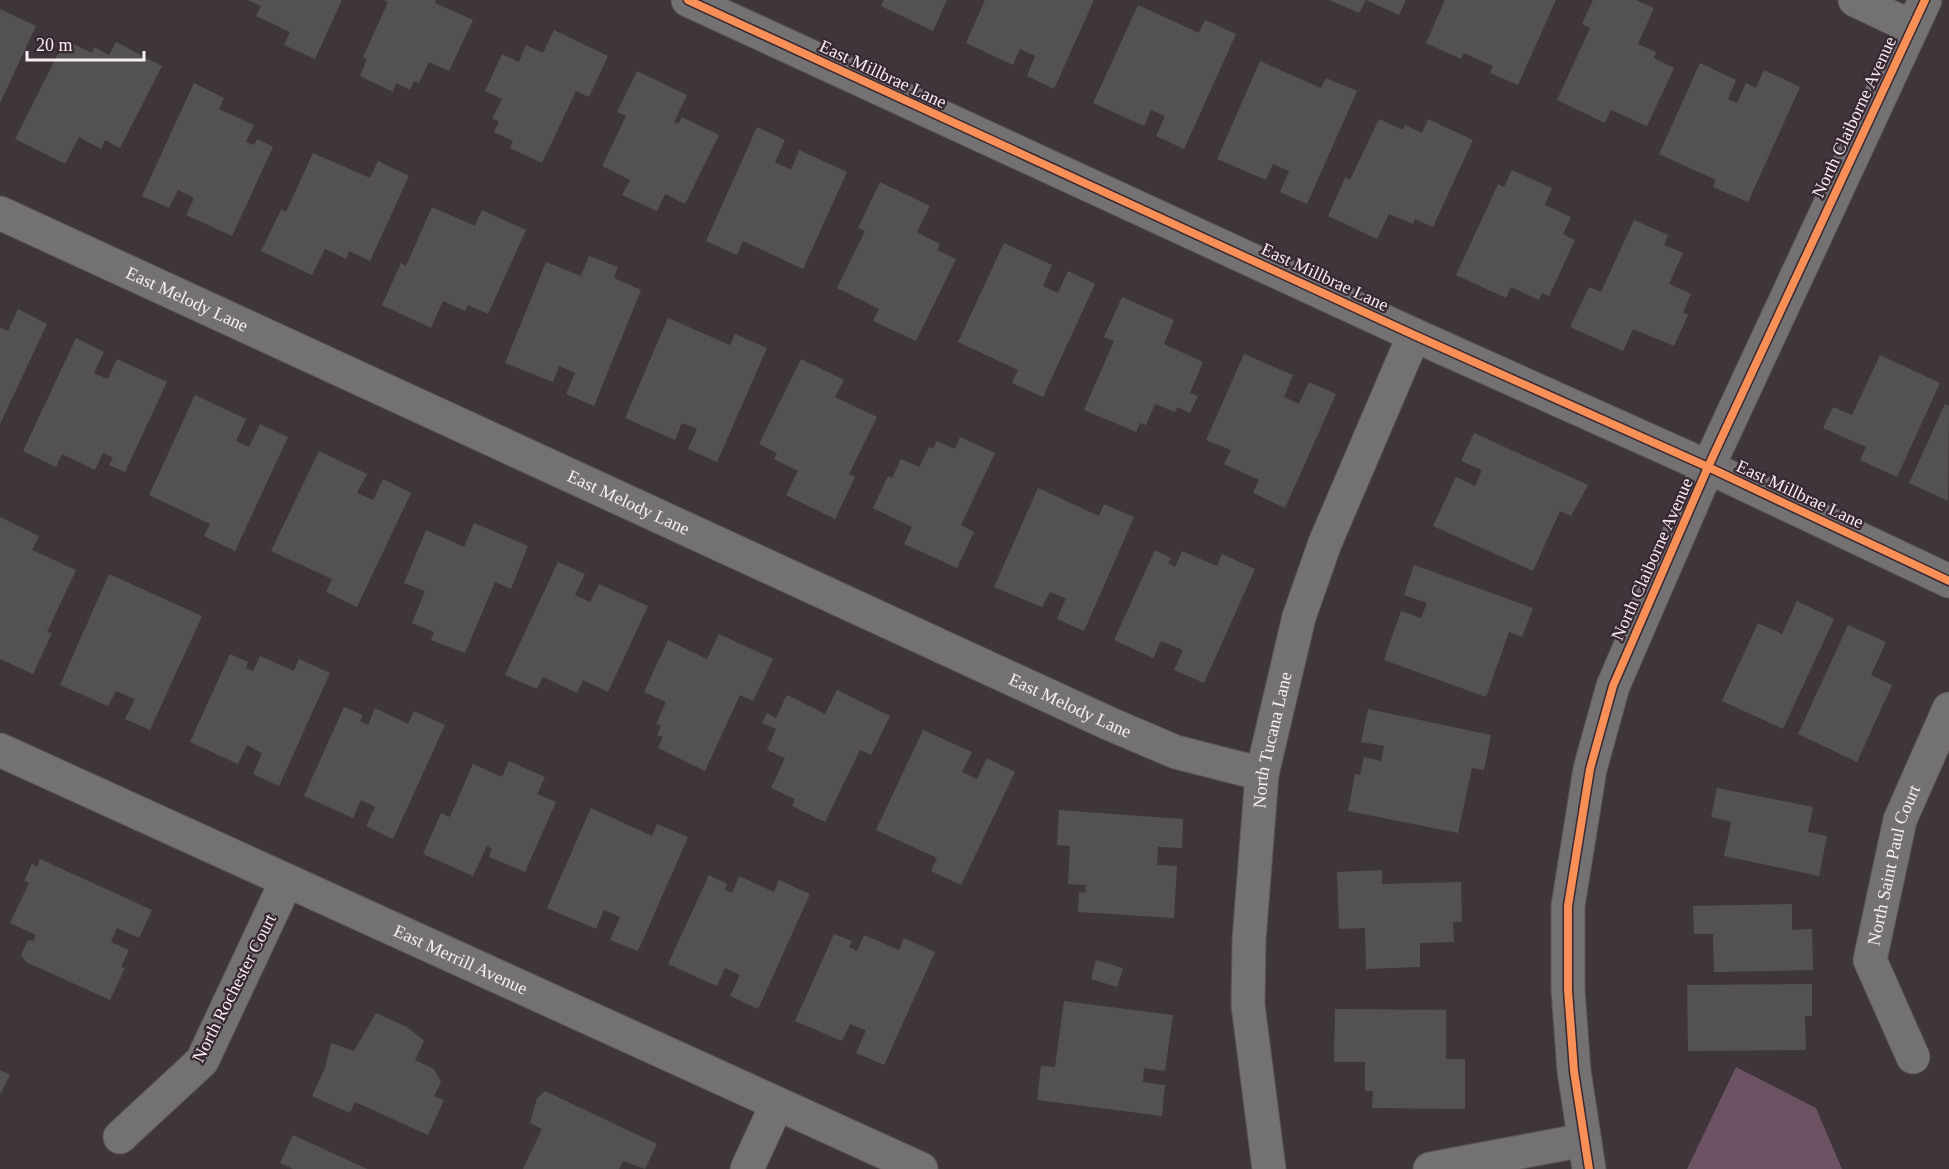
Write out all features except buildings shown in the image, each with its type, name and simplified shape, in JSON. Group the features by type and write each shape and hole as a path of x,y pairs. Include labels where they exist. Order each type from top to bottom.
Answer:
{"street":[{"name":"East Millbrae Lane","path":"688,0 1414,335 1708,467 1949,581"},
{"path":"1855,0 1919,13"},
{"name":"North Claiborne Avenue","path":"1587,1155 1568,990 1568,906 1590,769 1613,686 1708,467 1919,13"},
{"name":"East Melody Lane","path":"0,213 1110,724 1176,752 1262,774"},
{"name":"North Tucana Lane","path":"1269,1169 1248,1005 1249,940 1262,774 1303,607 1325,543 1414,335"},
{"name":"North Saint Paul Court","path":"1913,1057 1870,960 1900,820 1949,709"},
{"name":"East Merrill Avenue","path":"0,750 921,1169"},
{"name":"North Rochester Court","path":"120,1137 202,1061 286,882"},
{"path":"747,1169 777,1104"},
{"path":"1430,1169 1587,1155"}],"shaded area":[{"path":"1736,1067 1816,1108 1842,1169 1687,1169"}],"cycle path":[{"path":"688,0 1414,335 1708,467 1949,581"},
{"path":"1589,1169 1574,1071 1568,990 1568,906 1590,769 1613,686 1708,467 1925,0"}]}
